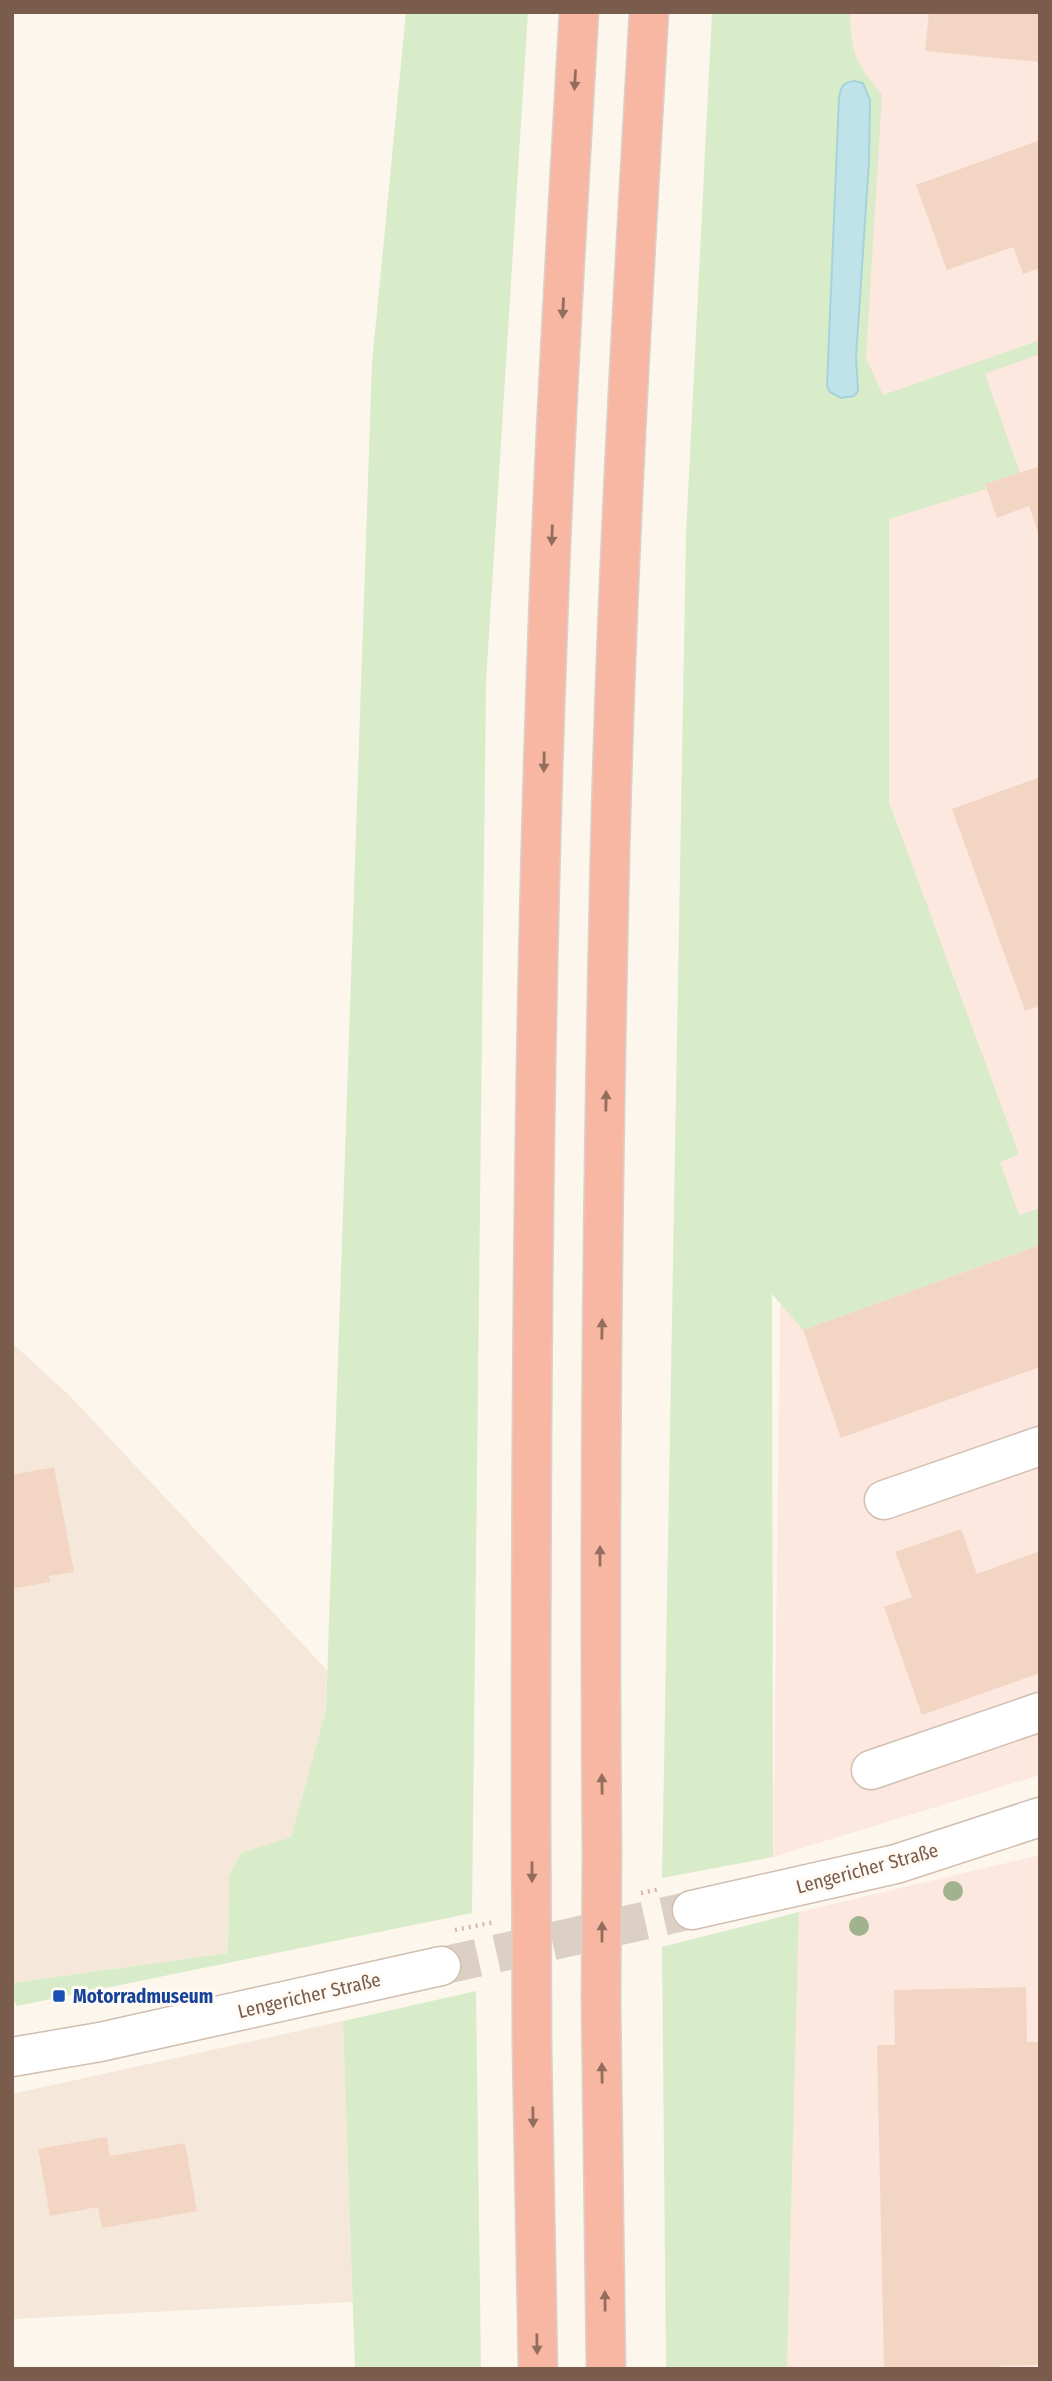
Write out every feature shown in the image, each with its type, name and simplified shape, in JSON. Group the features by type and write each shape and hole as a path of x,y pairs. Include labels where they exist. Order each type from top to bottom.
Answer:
{"highway":[{"path":"538,2369 531,1804 535,1139 547,653 556,420 579,12"},
{"path":"606,2369 601,2000 601,1395 609,897 627,406 649,12"}],"street":[{"path":"884,1500 1040,1446"},
{"path":"871,1770 1040,1712"},
{"name":"Lengericher Straße","path":"692,1910 896,1864 1040,1817"},
{"name":"Lengericher Straße","path":"12,2057 100,2042 441,1966"}],"shaded area":[{"path":"806,12 1040,12 1040,1775 773,1857 792,440"},
{"path":"12,1343 70,1396 327,1670 326,1710 291,1837 241,1853 229,1876 228,1953 12,1983"},
{"path":"1040,1855 1040,2369 787,2369 799,1912"},
{"path":"343,2021 353,2302 14,2319 12,2094"}],"green space":[{"path":"406,12 528,12 486,682 472,1913 17,2006 12,1998 12,1983 228,1953 229,1876 241,1853 291,1837 326,1710 372,363"},
{"path":"712,12 850,12 857,57 882,95 866,358 883,395 1040,340 1040,354 985,374 1020,473 985,484 986,489 889,519 889,802 1019,1154 1000,1162 1019,1215 1040,1208 1040,1245 803,1330 772,1294 773,1857 662,1878 686,534","holes":["854,81 869,161 856,358 858,372 830,392 827,385 839,98 843,86"]},
{"path":"799,1912 787,2369 666,2369 662,1947"},
{"path":"476,1991 481,2369 355,2369 343,2021"}],"water":[{"path":"854,81 863,83 870,100 869,161 856,358 858,391 854,396 841,398 830,392 827,386 839,98 843,86"}],"building":[{"path":"929,12 1040,12 1040,62 925,51"},
{"path":"1040,140 1040,268 1023,274 1013,247 947,270 916,185"},
{"path":"1040,466 1039,535 1029,506 997,518 985,484"},
{"path":"1040,777 1040,1006 1025,1011 952,809"},
{"path":"1040,1245 1040,1367 841,1438 803,1330"},
{"path":"54,1467 74,1572 49,1576 50,1582 15,1588 12,1583 12,1475"},
{"path":"961,1529 977,1574 1040,1551 1040,1673 922,1715 884,1607 912,1597 895,1552"},
{"path":"1026,1987 1027,2042 1040,2042 1040,2365 1000,2366 1000,2369 884,2369 877,2045 895,2045 894,1990"},
{"path":"107,2137 110,2156 185,2143 197,2211 102,2228 98,2207 50,2216 38,2149"}],"tunnel":[{"path":"441,1966 692,1910"}],"place":[{"name":"Motorradmuseum","path":"59,1996"}]}
